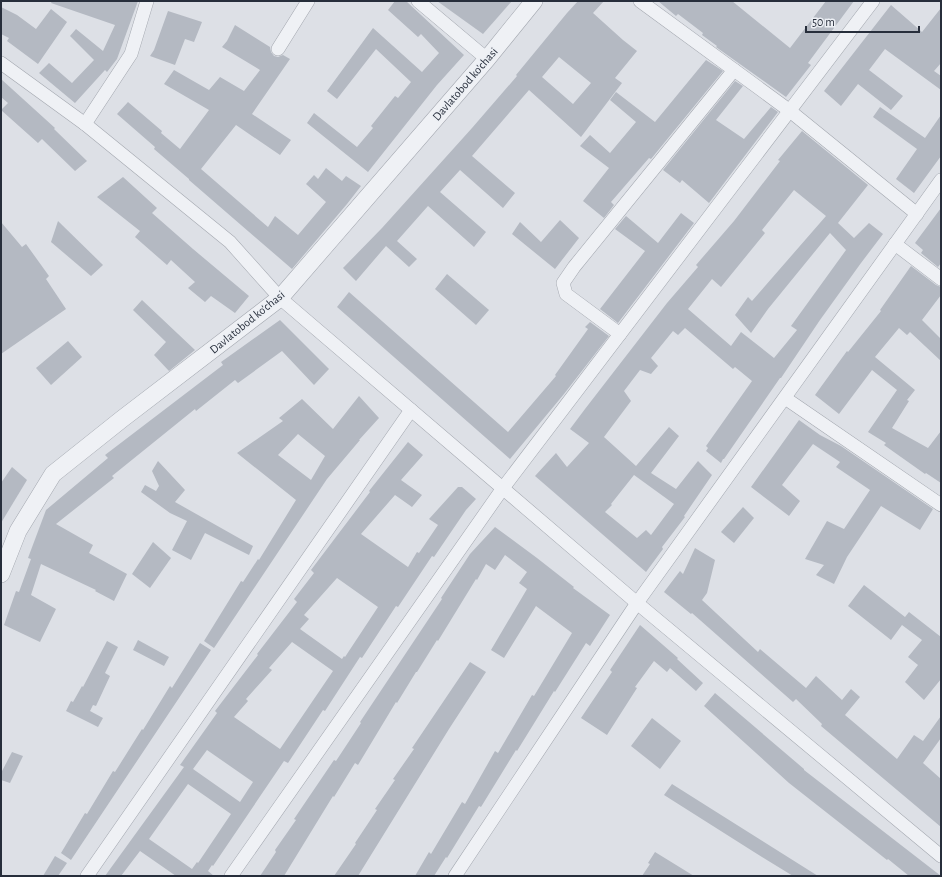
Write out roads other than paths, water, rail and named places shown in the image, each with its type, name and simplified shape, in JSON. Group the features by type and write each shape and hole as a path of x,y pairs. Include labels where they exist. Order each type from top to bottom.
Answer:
{"street":[{"path":"85,124 131,54 146,1"},
{"path":"278,48 308,1"},
{"path":"418,1 486,59"},
{"name":"Davlatobod ko'chasi","path":"1,574 18,531 53,474 280,298 486,59 534,1"},
{"path":"640,1 790,111 917,214"},
{"path":"231,876 503,488 874,1"},
{"path":"1,63 85,124 230,242 280,298 637,603 941,856"},
{"path":"620,334 566,294 563,282 734,70"},
{"path":"455,876 637,603 941,180"},
{"path":"895,244 941,279"},
{"path":"785,398 941,505"},
{"path":"87,876 411,410"}]}
